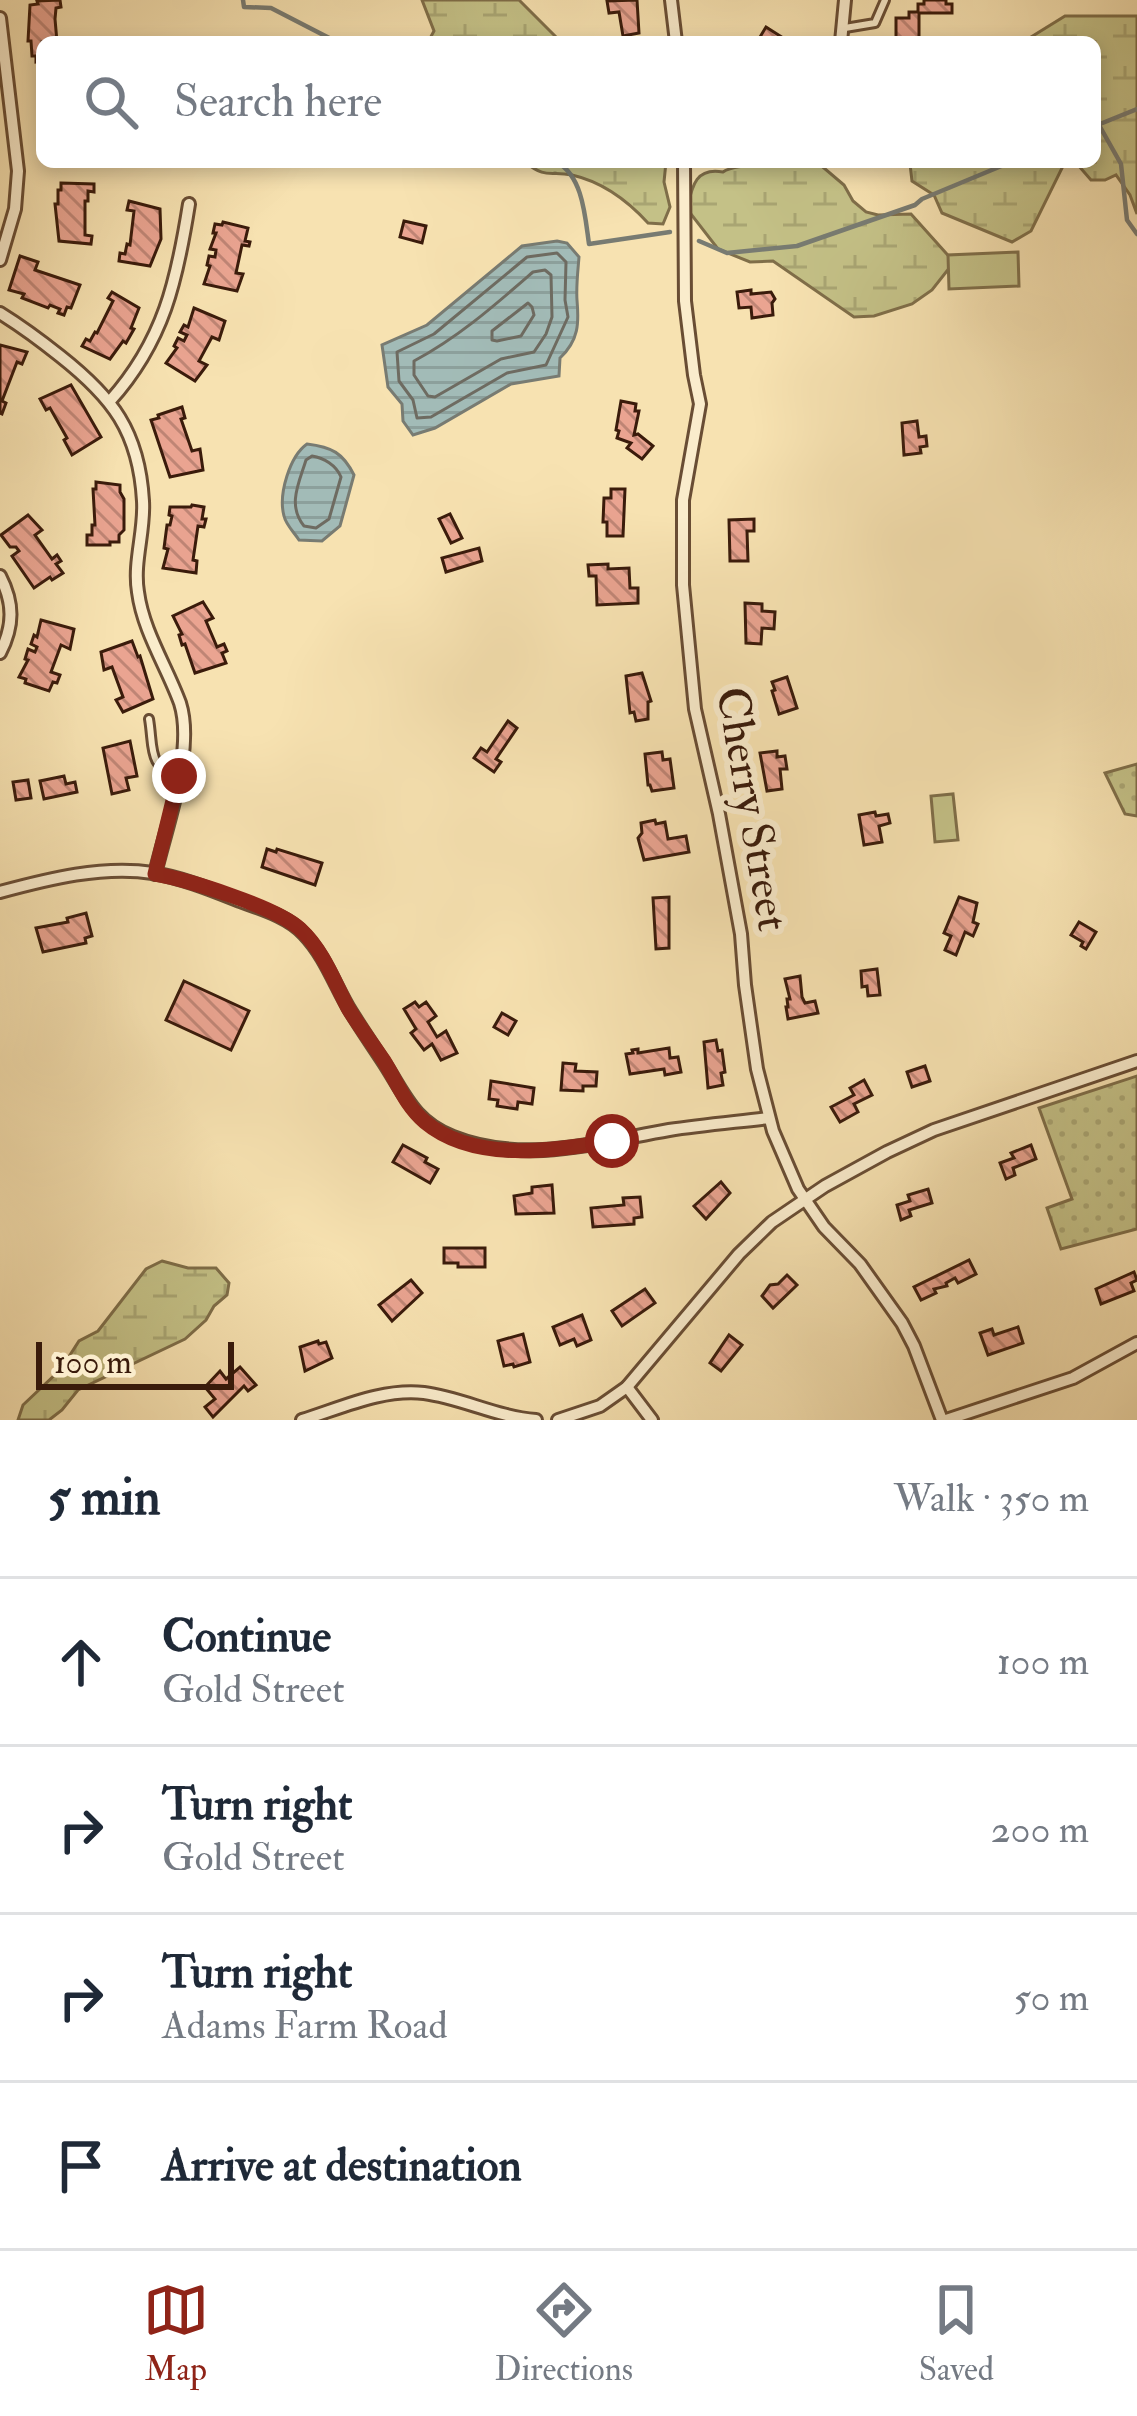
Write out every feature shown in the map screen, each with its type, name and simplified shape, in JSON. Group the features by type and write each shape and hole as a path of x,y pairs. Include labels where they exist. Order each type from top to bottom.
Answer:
{"street":[{"path":"671,0 675,36"},
{"path":"841,36 844,0"},
{"path":"0,18 18,171 15,209 0,260"},
{"name":"Cherry Street","path":"684,168 684,278 700,404 682,500 682,585 695,710 728,857 755,1057 780,1150 805,1201 860,1264 902,1323 944,1420"},
{"path":"110,400 133,372 167,306 179,268 189,204"},
{"path":"0,313 88,378 110,400 132,444 143,514 137,587 183,716 185,744 155,874"},
{"path":"0,576 11,620 0,653"},
{"path":"0,892 82,874 155,874 259,908 300,929 327,965 403,1097 423,1120 452,1137 497,1149 560,1150 769,1118"},
{"path":"558,1420 600,1406 626,1387 772,1222 852,1170 934,1130 1137,1061"},
{"path":"944,1420 1073,1378 1137,1343"},
{"path":"626,1387 652,1420"},
{"path":"302,1420 403,1393 431,1394 536,1420"}],"lane":[{"path":"842,28 875,23 884,0"},
{"path":"149,719 157,765 179,776"}],"green space":[{"path":"422,0 519,0 555,36 431,36 434,31"},
{"path":"1065,16 1137,16 1137,214 1116,175 1091,180 1081,168 1101,168 1101,36 1033,36"},
{"path":"532,168 665,168 670,207 663,224 648,223 604,187 572,175"},
{"path":"731,168 824,168 866,212 911,214 954,262 932,290 912,304 854,317 773,261 750,262 718,249 687,209 701,176"},
{"path":"910,168 1062,168 1031,231 1012,242 942,213 934,195 912,181"},
{"path":"1018,252 1019,286 949,289 948,255"},
{"path":"1137,764 1137,816 1125,814 1105,773"},
{"path":"953,794 958,840 935,842 931,796"},
{"path":"1137,1076 1137,1229 1061,1249 1047,1208 1072,1199 1039,1108"},
{"path":"162,1261 216,1268 229,1283 227,1295 185,1339 78,1390 49,1420 18,1420 23,1405 61,1369 79,1341 98,1331 146,1269"}],"water":[{"path":"567,243 579,257 576,331 560,358 559,376 511,384 435,428 413,435 403,421 402,404 388,387 382,345 427,325 522,246"},
{"path":"307,444 336,452 354,475 340,526 322,541 299,540 286,522 283,507 291,466"}],"building":[{"path":"60,0 61,7 56,8 56,36 36,36 36,56 32,56 30,5"},
{"path":"637,0 639,33 623,36 619,12 609,13 607,1"},
{"path":"924,0 946,0 952,4 952,13 919,13 919,36 896,36 896,18 909,18 909,12 918,12 918,4"},
{"path":"61,183 94,184 94,192 88,191 85,201 85,235 92,236 91,244 59,241 55,204"},
{"path":"129,201 160,209 161,239 150,266 119,261 120,253 125,254 130,245 134,211 127,210"},
{"path":"404,221 426,226 422,243 400,237"},
{"path":"215,224 248,228 245,241 250,242 242,245 236,273 243,274 237,291 204,284 209,256 215,257 216,250 210,249"},
{"path":"20,256 38,262 35,270 80,285 64,315 58,313 60,309 9,290"},
{"path":"751,290 751,294 771,292 773,315 752,318 751,307 739,308 737,292"},
{"path":"112,292 139,308 134,329 110,359 82,346 97,333 113,301 108,298"},
{"path":"194,308 225,321 219,340 212,337 199,361 207,365 195,381 166,363 178,338 184,341 187,335 180,332 184,325 188,327"},
{"path":"0,345 27,352 22,364 17,362 2,401 6,403 2,414 0,413"},
{"path":"71,385 101,437 72,455 50,408 46,410 40,399"},
{"path":"621,401 636,404 634,435 653,446 642,459 627,448 631,443 617,438"},
{"path":"182,407 185,418 181,419 192,451 200,449 203,470 170,477 151,420"},
{"path":"917,421 919,437 926,436 927,446 920,447 921,453 904,455 902,423"},
{"path":"96,482 120,485 124,499 124,530 119,542 110,545 87,545 87,535 92,535 95,525"},
{"path":"611,489 625,489 623,536 607,536 607,522 603,522 604,498 611,498"},
{"path":"170,507 204,507 202,519 206,519 204,527 198,526 196,573 163,568"},
{"path":"450,514 462,538 451,543 439,519"},
{"path":"28,515 42,530 35,535 52,559 57,555 61,561 56,564 63,573 34,588 12,556 19,551 1,535"},
{"path":"754,519 754,531 747,531 748,561 730,561 729,520"},
{"path":"479,548 482,561 446,572 442,558"},
{"path":"608,564 608,569 629,568 630,588 638,588 638,603 597,605 596,576 589,576 588,565"},
{"path":"203,602 213,618 206,621 217,647 224,644 227,651 222,653 226,663 195,673 173,616"},
{"path":"745,603 762,604 762,611 775,612 774,629 762,628 761,644 746,643"},
{"path":"41,620 74,629 70,649 61,645 51,672 60,675 49,691 19,677 28,649 35,652 37,647 31,644"},
{"path":"132,641 153,699 123,712 116,700 123,697 112,667 104,670 101,652"},
{"path":"642,673 651,701 648,719 636,721 634,712 630,713 626,676"},
{"path":"787,677 797,708 779,714 772,682"},
{"path":"508,721 517,728 496,759 501,762 494,772 474,758 481,748 487,752"},
{"path":"130,741 137,776 126,778 129,790 112,794 103,748"},
{"path":"777,751 777,757 785,756 787,769 780,769 782,789 767,791 760,753"},
{"path":"662,752 663,760 670,759 674,788 652,791 645,754"},
{"path":"64,776 66,784 75,782 77,792 44,799 40,781"},
{"path":"28,780 31,798 16,800 13,782"},
{"path":"875,812 876,816 888,814 890,823 879,826 882,842 864,845 859,815"},
{"path":"655,820 656,824 665,822 668,839 686,836 689,852 644,860 638,838 641,823"},
{"path":"267,849 322,863 315,885 262,867"},
{"path":"669,897 669,948 656,949 653,898"},
{"path":"959,897 977,903 973,922 978,924 973,936 965,932 956,955 945,950 951,936 944,933"},
{"path":"86,913 92,936 85,938 86,943 43,952 36,928"},
{"path":"1079,922 1096,932 1086,949 1071,935"},
{"path":"877,969 880,995 868,996 861,971"},
{"path":"800,976 802,997 805,1003 815,1001 818,1013 788,1019 785,979"},
{"path":"184,981 249,1011 231,1050 166,1020"},
{"path":"415,1002 419,1007 426,1002 436,1016 428,1022 437,1037 446,1031 457,1053 441,1060 432,1044 424,1050 411,1033 416,1029 404,1009"},
{"path":"502,1013 516,1021 508,1035 494,1027"},
{"path":"716,1040 718,1051 722,1050 723,1085 708,1088 704,1042"},
{"path":"669,1048 670,1058 678,1057 681,1072 665,1075 664,1069 630,1074 626,1054 632,1050"},
{"path":"563,1063 576,1064 575,1071 597,1072 596,1086 561,1090"},
{"path":"925,1066 930,1081 912,1087 907,1072"},
{"path":"864,1080 872,1095 854,1104 858,1112 840,1122 831,1107 854,1095 850,1088"},
{"path":"491,1081 534,1088 532,1104 518,1102 517,1109 497,1106 498,1100 489,1099"},
{"path":"403,1145 438,1169 430,1183 393,1162"},
{"path":"1031,1145 1036,1159 1013,1168 1015,1175 1006,1179 1000,1163"},
{"path":"721,1182 730,1193 706,1219 694,1206"},
{"path":"552,1185 554,1213 516,1214 514,1196 532,1193 532,1187"},
{"path":"928,1189 932,1203 909,1210 911,1216 901,1220 897,1205 910,1201 908,1195"},
{"path":"640,1197 642,1217 634,1218 634,1224 593,1227 591,1208 624,1205 623,1198"},
{"path":"444,1248 485,1248 485,1267 444,1263"},
{"path":"969,1260 976,1274 958,1283 955,1278 921,1300 914,1287"},
{"path":"1134,1272 1134,1291 1101,1304 1096,1289"},
{"path":"787,1275 797,1285 773,1308 762,1296"},
{"path":"411,1280 422,1293 392,1321 379,1305"},
{"path":"645,1289 655,1303 622,1326 612,1311"},
{"path":"582,1315 591,1340 577,1346 574,1339 560,1345 553,1327"},
{"path":"1018,1327 1023,1343 988,1355 980,1333 992,1329 994,1335"},
{"path":"523,1334 530,1362 504,1366 498,1341"},
{"path":"729,1335 742,1345 721,1371 710,1363"},
{"path":"326,1342 332,1358 305,1371 300,1347"},
{"path":"240,1367 256,1385 248,1391 244,1386 213,1417 205,1407 215,1399 205,1387 220,1371 226,1379"}],"waterway":[{"path":"243,0 244,7 271,8 325,36"},
{"path":"1101,124 1137,109"},
{"path":"1101,129 1121,164 1127,220 1137,234"},
{"path":"565,168 577,187 589,244 670,232"},
{"path":"699,241 727,253 797,246 915,205 997,168"}],"route":[{"path":"179,776 155,874 259,908 300,929 327,965 403,1097 423,1120 452,1137 497,1149 560,1150 612,1141"}]}
